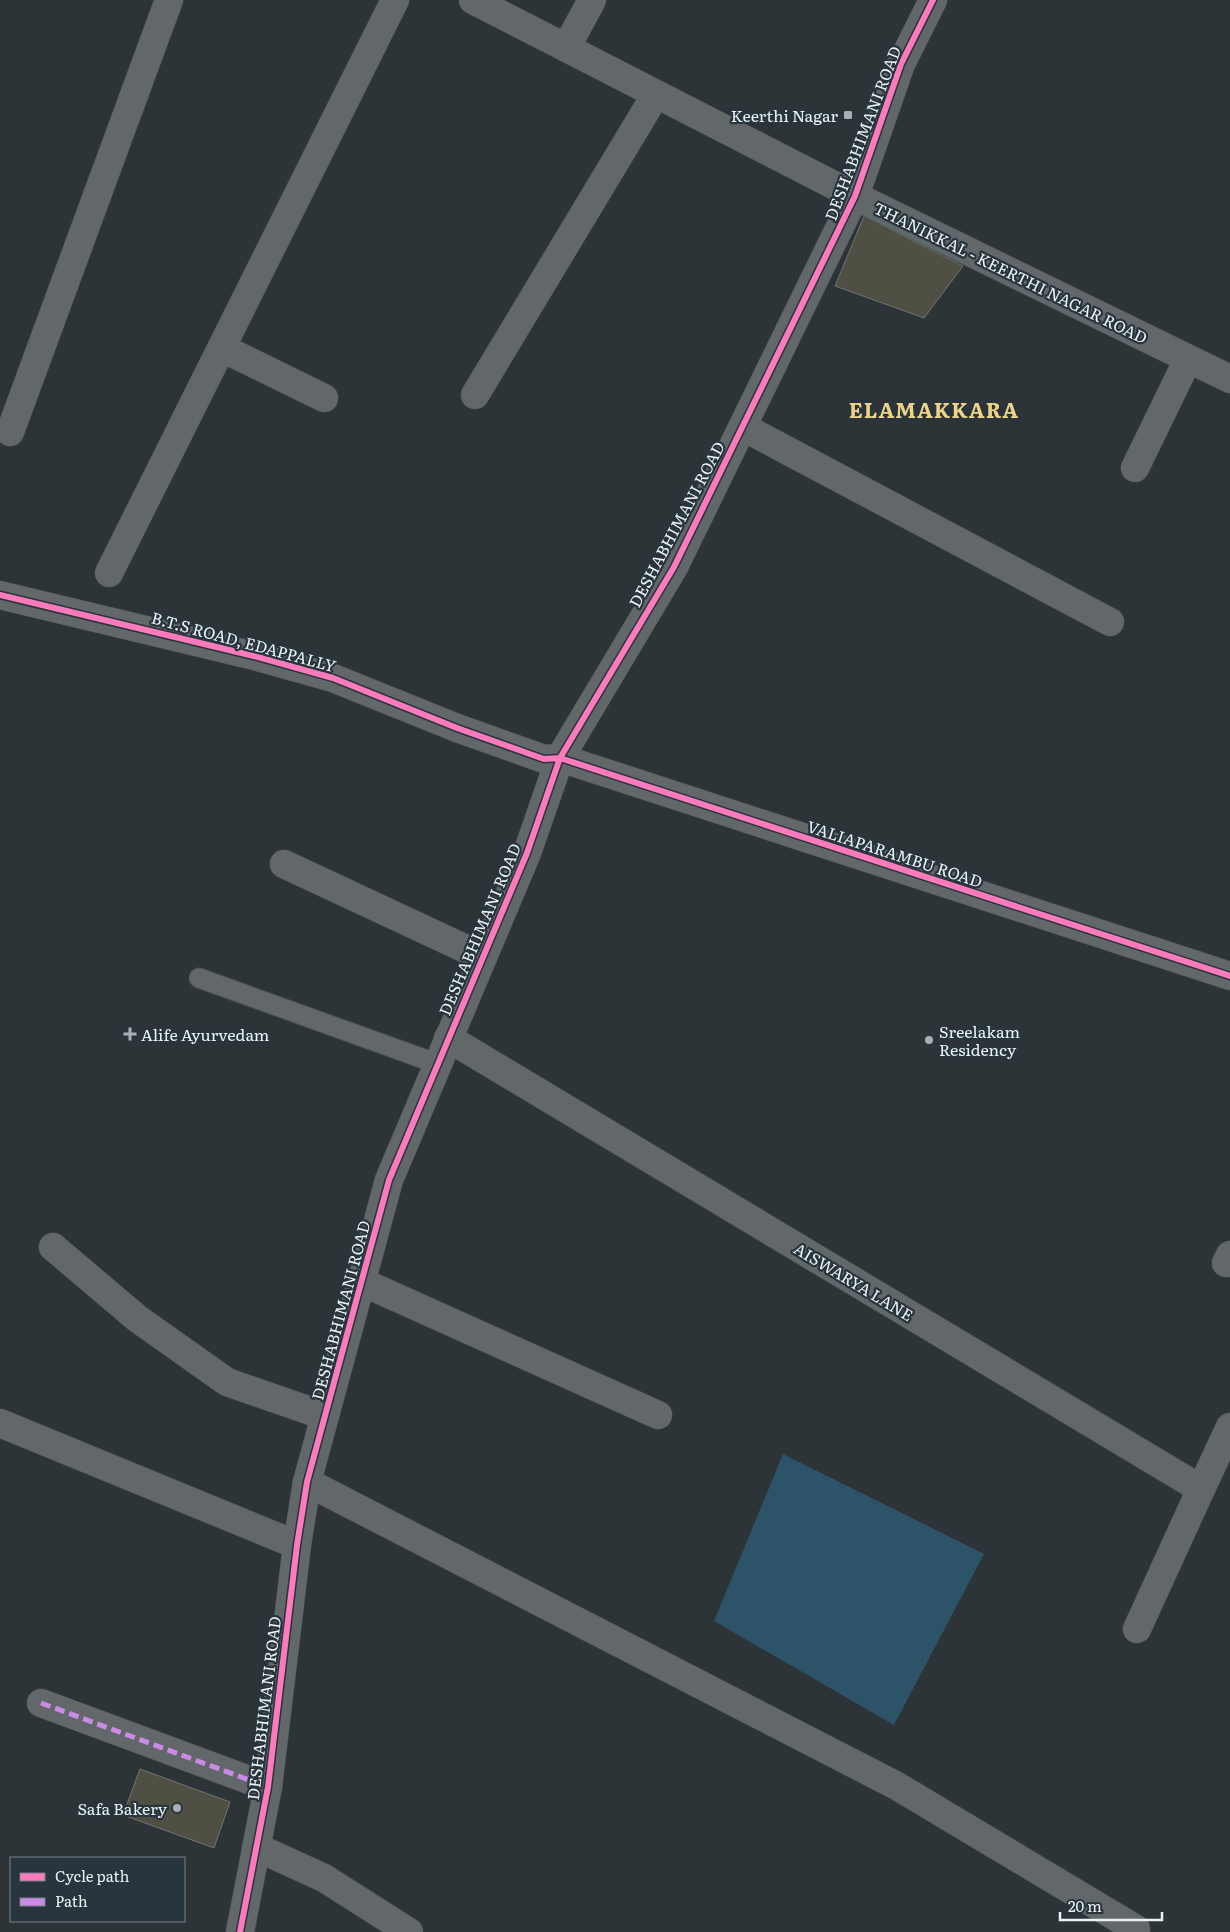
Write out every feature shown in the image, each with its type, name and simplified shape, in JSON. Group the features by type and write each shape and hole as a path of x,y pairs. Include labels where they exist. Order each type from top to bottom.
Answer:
{"street":[{"path":"10,432 169,0"},
{"path":"109,573 395,0"},
{"name":"THANIKKAL - KEERTHI NAGAR ROAD","path":"473,0 855,196 1230,379"},
{"path":"566,48 592,0"},
{"name":"DESHABHIMANI ROAD","path":"240,1932 268,1787 297,1546 307,1482 389,1180 527,853 560,758 674,567 855,196 901,64 933,0"},
{"path":"476,395 656,94"},
{"path":"222,348 324,398"},
{"path":"1135,468 1188,359"},
{"path":"742,427 1110,622"},
{"name":"B.T.S ROAD, EDAPPALLY","path":"0,595 254,656 333,678 457,728 544,759 560,758"},
{"name":"VALIAPARAMBU ROAD","path":"560,758 1226,975"},
{"path":"284,864 483,956"},
{"name":"AISWARYA LANE","path":"448,1038 1201,1489"},
{"path":"53,1247 138,1319 227,1382 325,1416"},
{"path":"1230,1255 1226,1263 1230,1264"},
{"path":"362,1282 658,1415"},
{"path":"0,1423 297,1546"},
{"path":"1137,1628 1230,1427"},
{"path":"307,1482 897,1786 1136,1929"},
{"path":"41,1703 268,1787"},
{"path":"256,1847 324,1878 409,1932"}],"lane":[{"path":"199,978 438,1064"}],"shaded area":[{"path":"783,1454 984,1554 894,1725 714,1621"}],"building":[{"path":"864,216 963,266 924,318 835,286"},
{"name":"Safa Bakery","path":"140,1769 230,1802 214,1848 123,1815"}],"marked path":[{"path":"41,1703 268,1787"}],"cycle path":[{"path":"240,1932 268,1787 297,1545 307,1482 389,1180 527,853 560,758 674,567 855,196 901,64 933,0"},
{"path":"0,595 254,656 333,678 457,728 544,759 560,758 1230,976"}],"place":[{"name":"Keerthi Nagar","path":"848,115"},
{"name":"Alife Ayurvedam","path":"130,1034"},
{"name":"Sreelakam Residency","path":"929,1040"},
{"name":"Safa Bakery","path":"177,1808"}],"district":[{"name":"ELAMAKKARA","path":"934,408"}]}
